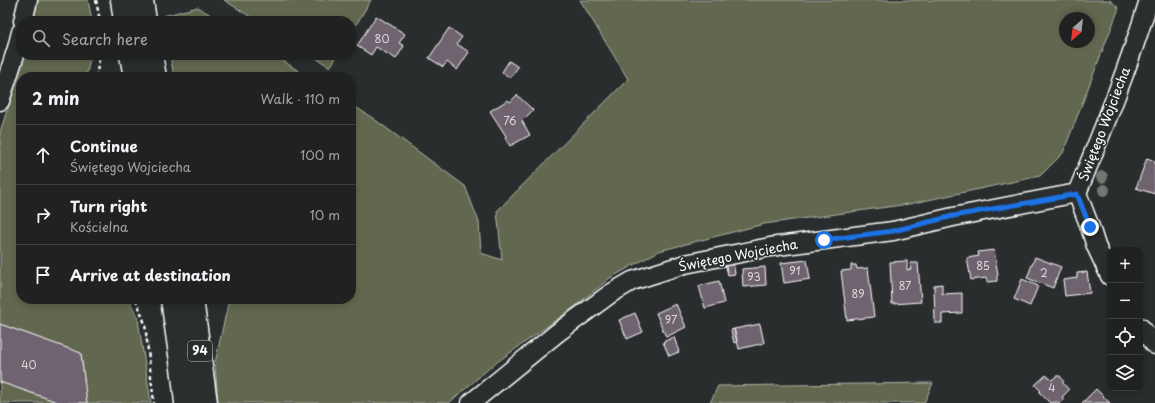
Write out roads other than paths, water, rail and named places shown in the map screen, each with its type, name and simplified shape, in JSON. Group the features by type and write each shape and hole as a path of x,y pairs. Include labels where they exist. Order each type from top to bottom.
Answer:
{"main road":[{"path":"122,0 124,16"},
{"path":"142,0 144,16"},
{"path":"132,60 134,72"},
{"path":"152,60 154,72"},
{"name":"94","path":"173,304 186,403"},
{"name":"94","path":"193,304 206,403"}],"street":[{"path":"24,16 28,0"},
{"name":"Świętego Wojciecha","path":"470,403 557,333 610,294 632,281 685,264 747,251 893,231 953,216 1077,194 1115,99 1139,33 1149,0"},
{"path":"0,101 16,51"},
{"path":"1077,194 1096,246 1107,270"},
{"path":"1143,331 1155,346"}]}
